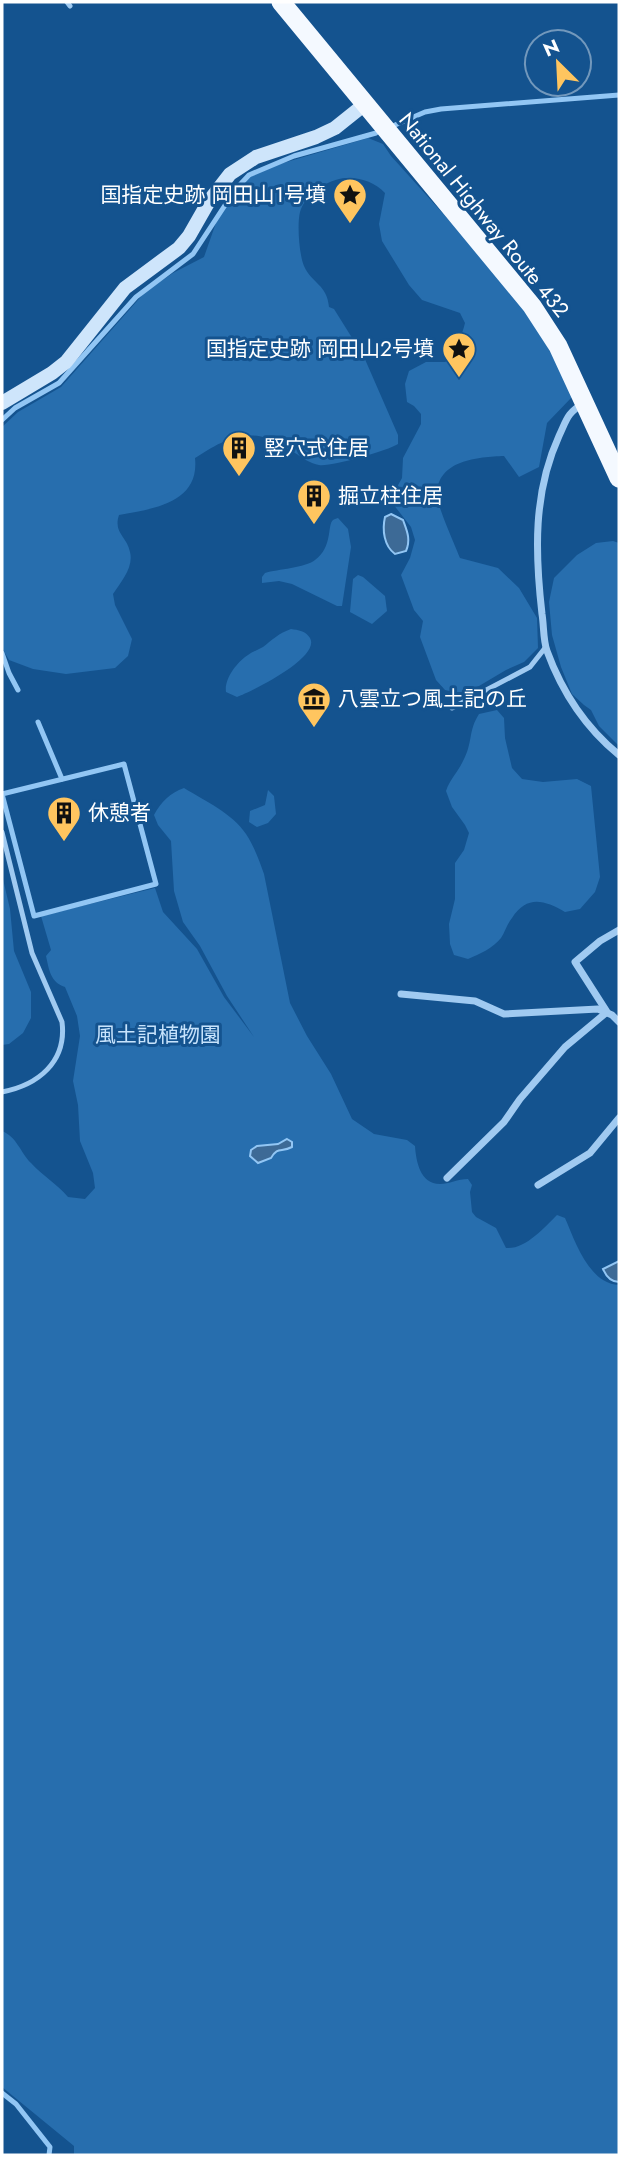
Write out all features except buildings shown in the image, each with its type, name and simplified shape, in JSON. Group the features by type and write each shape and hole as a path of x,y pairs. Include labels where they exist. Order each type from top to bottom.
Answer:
{"highway":[{"name":"National Highway Route 432","path":"281,2 532,306 558,346 619,478"}],"main road":[{"path":"2,403 66,362 125,288 179,248 222,183 236,170 256,157 335,128 365,104"}],"street":[{"path":"584,403 571,411 550,457 538,510 536,565 545,648 574,707 619,755"},
{"path":"619,930 600,941 575,962 607,1012 619,1022"},
{"path":"401,994 475,1001 504,1014 598,1009 607,1012"},
{"path":"447,1178 504,1122 565,1047 607,1012"},
{"path":"538,1185 590,1153 619,1118"}],"lane":[{"path":"452,709 530,667 545,648"},
{"path":"2,832 32,953 62,1022 63,1034 61,1047 48,1070 38,1079 18,1089 2,1092"}],"green space":[{"path":"368,138 383,144 513,291 568,380 572,397 547,423 539,467 519,477 504,456 460,463 443,475 437,496 460,558 498,568 519,588 537,618 538,648 524,662 479,686 459,693 445,690 436,680 420,637 423,621 414,610 401,575 415,540 411,527 393,504 392,496 402,478 403,458 421,424 421,414 407,402 405,384 409,371 426,362 445,362 452,358 465,323 460,313 422,300 409,285 382,241 379,224 385,193 367,181 346,178 332,181 318,189 303,205 299,224 301,254 307,272 325,293 329,307 334,309 364,357 398,435 398,444 359,458 325,465 313,463 266,438 256,436 237,437 211,448 195,458 190,485 182,495 171,502 119,515 119,530 131,558 126,574 113,594 115,605 132,639 128,656 115,668 66,674 33,669 9,660 2,648 2,427 18,412 61,387 145,292 204,257 217,220 250,177 273,166"},
{"path":"338,518 348,529 351,547 342,606 292,584 279,581 262,583 265,573 311,563 321,555 327,543 331,523"},
{"path":"596,543 619,543 619,746 599,726 591,710 572,694 552,635 549,602 554,578 577,555"},
{"path":"358,575 385,596 387,611 372,624 350,612 353,579"},
{"path":"291,629 304,632 310,638 311,646 296,663 245,694 237,697 226,692 229,676 240,662"},
{"path":"497,710 504,718 505,738 512,768 522,779 543,782 577,779 591,786 600,877 595,892 580,909 565,912 543,903 530,903 510,920 498,942 468,959 454,955 450,944 449,924 455,899 455,863 464,850 469,833 452,807 446,791 466,755 479,714"},
{"name":"風土記植物園","path":"184,788 233,820 251,843 264,874 290,1003 331,1074 352,1119 374,1134 407,1140 415,1146 420,1171 433,1183 443,1184 468,1179 472,1185 472,1212 496,1228 506,1248 527,1242 557,1215 565,1218 584,1260 591,1269 608,1283 619,1285 619,2155 74,2155 74,2146 2,2087 2,1131 11,1137 40,1172 68,1197 85,1199 95,1188 93,1173 80,1141 78,1105 73,1081 80,1036 77,1016 65,987 56,982 49,970 46,956 51,950 41,916 155,888 163,912 197,949 224,997 254,1037 183,922 174,891 171,841 158,825 154,815 166,798"},
{"path":"268,790 274,796 276,814 268,823 257,827 249,822 250,811 265,805"},
{"path":"2,875 10,909 14,951 31,992 31,1018 23,1033 9,1044 2,1045"}],"shaded area":[{"path":"391,514 403,520 408,539 406,551 395,554 388,547 384,532 385,517"},
{"path":"287,1139 292,1142 292,1147 278,1151 271,1158 258,1163 250,1156 251,1150 257,1146 278,1144"},
{"path":"619,1261 619,1282 609,1278 603,1269"}],"waterway":[{"path":"395,125 425,112 441,109 619,95"},
{"path":"2,420 15,408 59,383 136,297 193,254 235,190 249,175 294,156 376,133"},
{"path":"2,653 18,690"},
{"path":"38,722 62,779"},
{"path":"124,764 156,884 34,916 2,794 124,764"},
{"path":"2,2093 16,2104 50,2147 49,2155"}],"place":[{"name":"国指定史跡 岡田山1号墳","path":"350,225"},
{"name":"国指定史跡 岡田山2号墳","path":"459,379"},
{"name":"竪穴式住居","path":"239,478"},
{"name":"掘立柱住居","path":"314,526"},
{"name":"八雲立つ風土記の丘","path":"314,729"},
{"name":"休憩者","path":"64,843"}]}
